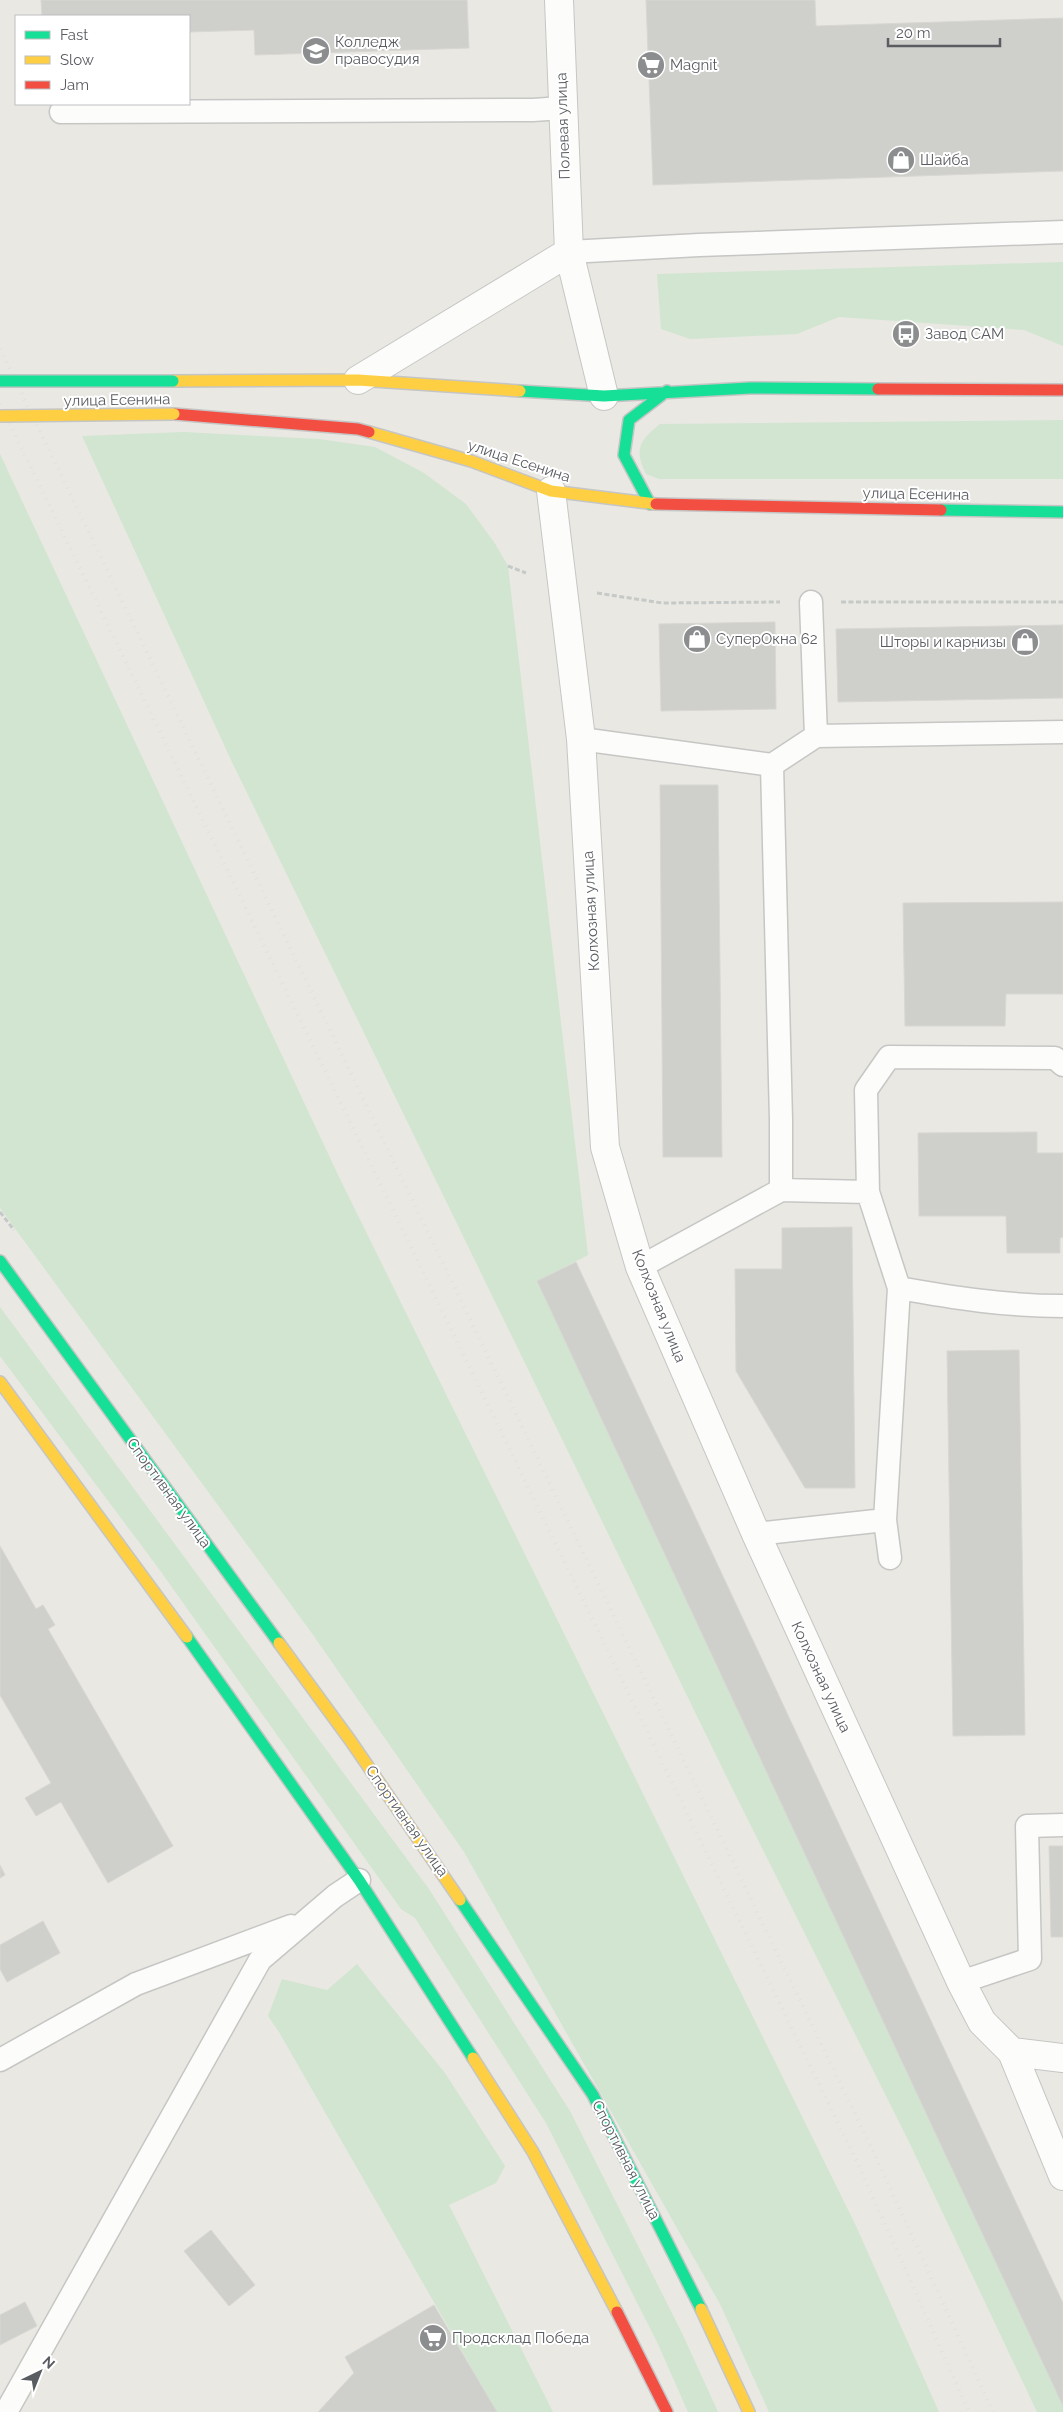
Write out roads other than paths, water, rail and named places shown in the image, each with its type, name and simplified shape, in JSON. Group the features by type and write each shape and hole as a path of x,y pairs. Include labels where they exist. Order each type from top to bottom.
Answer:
{"main road":[{"name":"улица Есенина","path":"0,381 358,380 604,396 667,391 750,388 1063,390"},
{"path":"650,504 624,455 629,420 667,391"},
{"name":"улица Есенина","path":"0,416 174,414 358,429 471,461 551,490 650,504 1063,512"},
{"name":"Спортивная улица","path":"1,1266 356,1748 593,2095 706,2320 748,2412"},
{"path":"0,1382 146,1579 359,1880 533,2152 640,2354 667,2412"}],"street":[{"name":"Полевая улица","path":"558,0 569,252 604,396"},
{"path":"358,380 569,252"},
{"name":"Колхозная улица","path":"551,490 581,739 605,1147 640,1267 756,1534 961,1982 982,2022 1012,2052 1063,2176"},
{"path":"1012,2052 1063,2058"}],"lane":[{"path":"61,112 523,110 562,108"},
{"path":"569,252 699,245 1063,232"},
{"path":"811,602 816,736"},
{"path":"581,739 772,765 816,736 1063,732"},
{"path":"772,765 781,1190"},
{"path":"890,1558 885,1520 899,1288 868,1192 866,1090 889,1057 1055,1058 1063,1065"},
{"path":"640,1267 781,1190 868,1192"},
{"path":"899,1288 970,1301 1028,1306 1063,1306"},
{"path":"756,1534 885,1520"},
{"path":"961,1982 1030,1959 1027,1826 1063,1825"},
{"path":"6,2412 260,1960 335,1896 359,1880"},
{"path":"0,2060 136,1984 310,1919"}],"railway":[{"path":"0,349 873,2151 993,2412"},
{"path":"0,404 859,2166 969,2412"}],"place":[{"name":"Колледж правосудия","path":"316,51"},
{"name":"Magnit","path":"651,65"},
{"name":"Шайба","path":"901,160"},
{"name":"Завод САМ","path":"906,334"},
{"name":"СуперОкна 62","path":"697,639"},
{"name":"Шторы и карнизы","path":"1025,642"},
{"name":"Продсклад Победа","path":"433,2338"}]}
